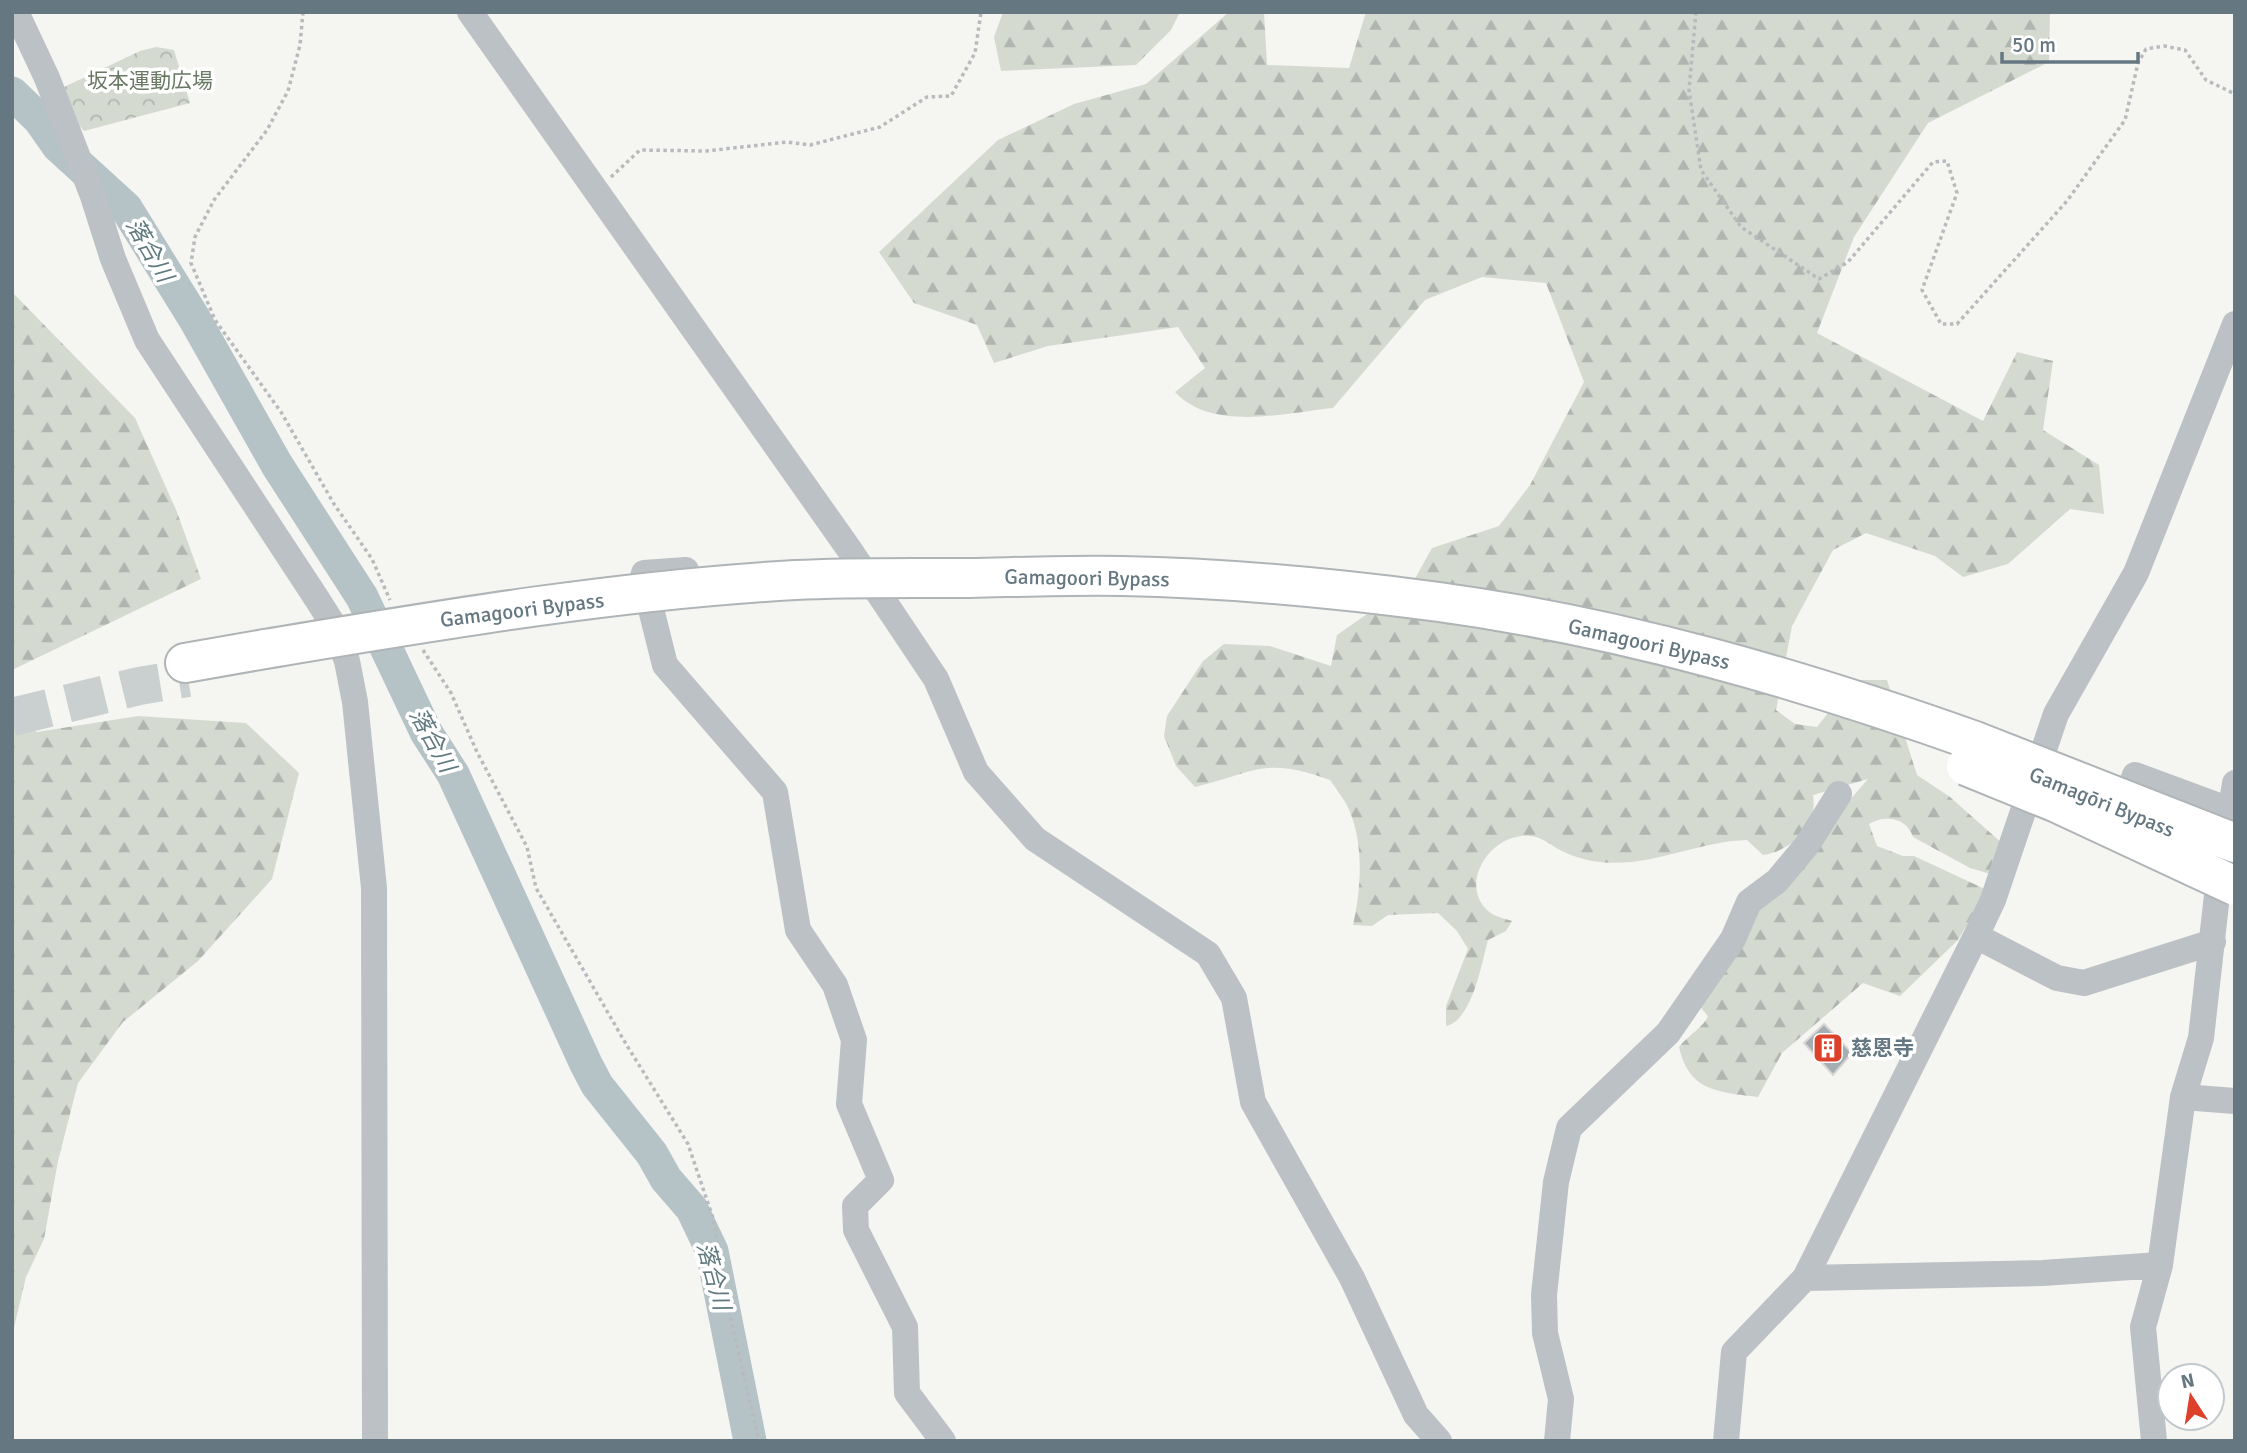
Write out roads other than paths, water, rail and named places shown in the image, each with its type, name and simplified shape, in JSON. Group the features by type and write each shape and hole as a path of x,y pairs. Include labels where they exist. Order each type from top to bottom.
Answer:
{"highway":[{"name":"Gamagoori Bypass","path":"969,583 1122,576 1264,584 1439,603 1612,634 1751,668 1868,703 1973,746"},
{"name":"Gamagoori Bypass","path":"187,671 478,614 673,590 795,580 1112,588 1262,597 1441,617 1614,647 1973,746"},
{"path":"1973,746 2234,825"},
{"path":"1973,746 2057,803 2229,895"},
{"name":"Gamagōri Bypass","path":"1973,746 2235,857"}],"street":[{"path":"16,12 70,136 113,259 147,340 334,626 346,661 355,702 374,888 375,1441"},
{"path":"470,12 856,558 936,679 976,772 1035,839 1208,954 1234,998 1253,1102 1352,1278 1416,1415 1439,1441"},
{"path":"1726,1441 1734,1352 1805,1279 1976,936 1993,900 2056,714 2136,573 2235,324"},
{"path":"856,558 645,573 643,577 665,665 775,792 798,930 835,985 854,1040 849,1104 881,1180 855,1206 856,1230 905,1327 907,1393 943,1441"},
{"path":"2229,895 2109,848 2135,775 2234,825"},
{"path":"2154,1441 2143,1327 2160,1265 2183,1097 2201,1038 2213,942 2229,895 2235,783"},
{"path":"1557,1441 1561,1399 1545,1333 1544,1295 1556,1182 1569,1128 1668,1033 1733,939 1749,902 1777,881 1807,845 1839,794"},
{"path":"1976,936 2057,978 2084,982 2213,942"},
{"path":"2183,1097 2235,1101"},
{"path":"1805,1279 2043,1273 2160,1265"}],"waterway":[{"name":"落合川","path":"12,93 39,119 58,146 126,208 194,318 277,465 362,597 426,732 453,774 597,1085 652,1154 666,1179 692,1209 712,1251 750,1441"}],"tunnel":[{"path":"12,717 139,686 188,678"}],"place":[{"name":"慈恩寺","path":"1828,1048"}],"park label":[{"name":"坂本運動広場","path":"150,81"}]}
